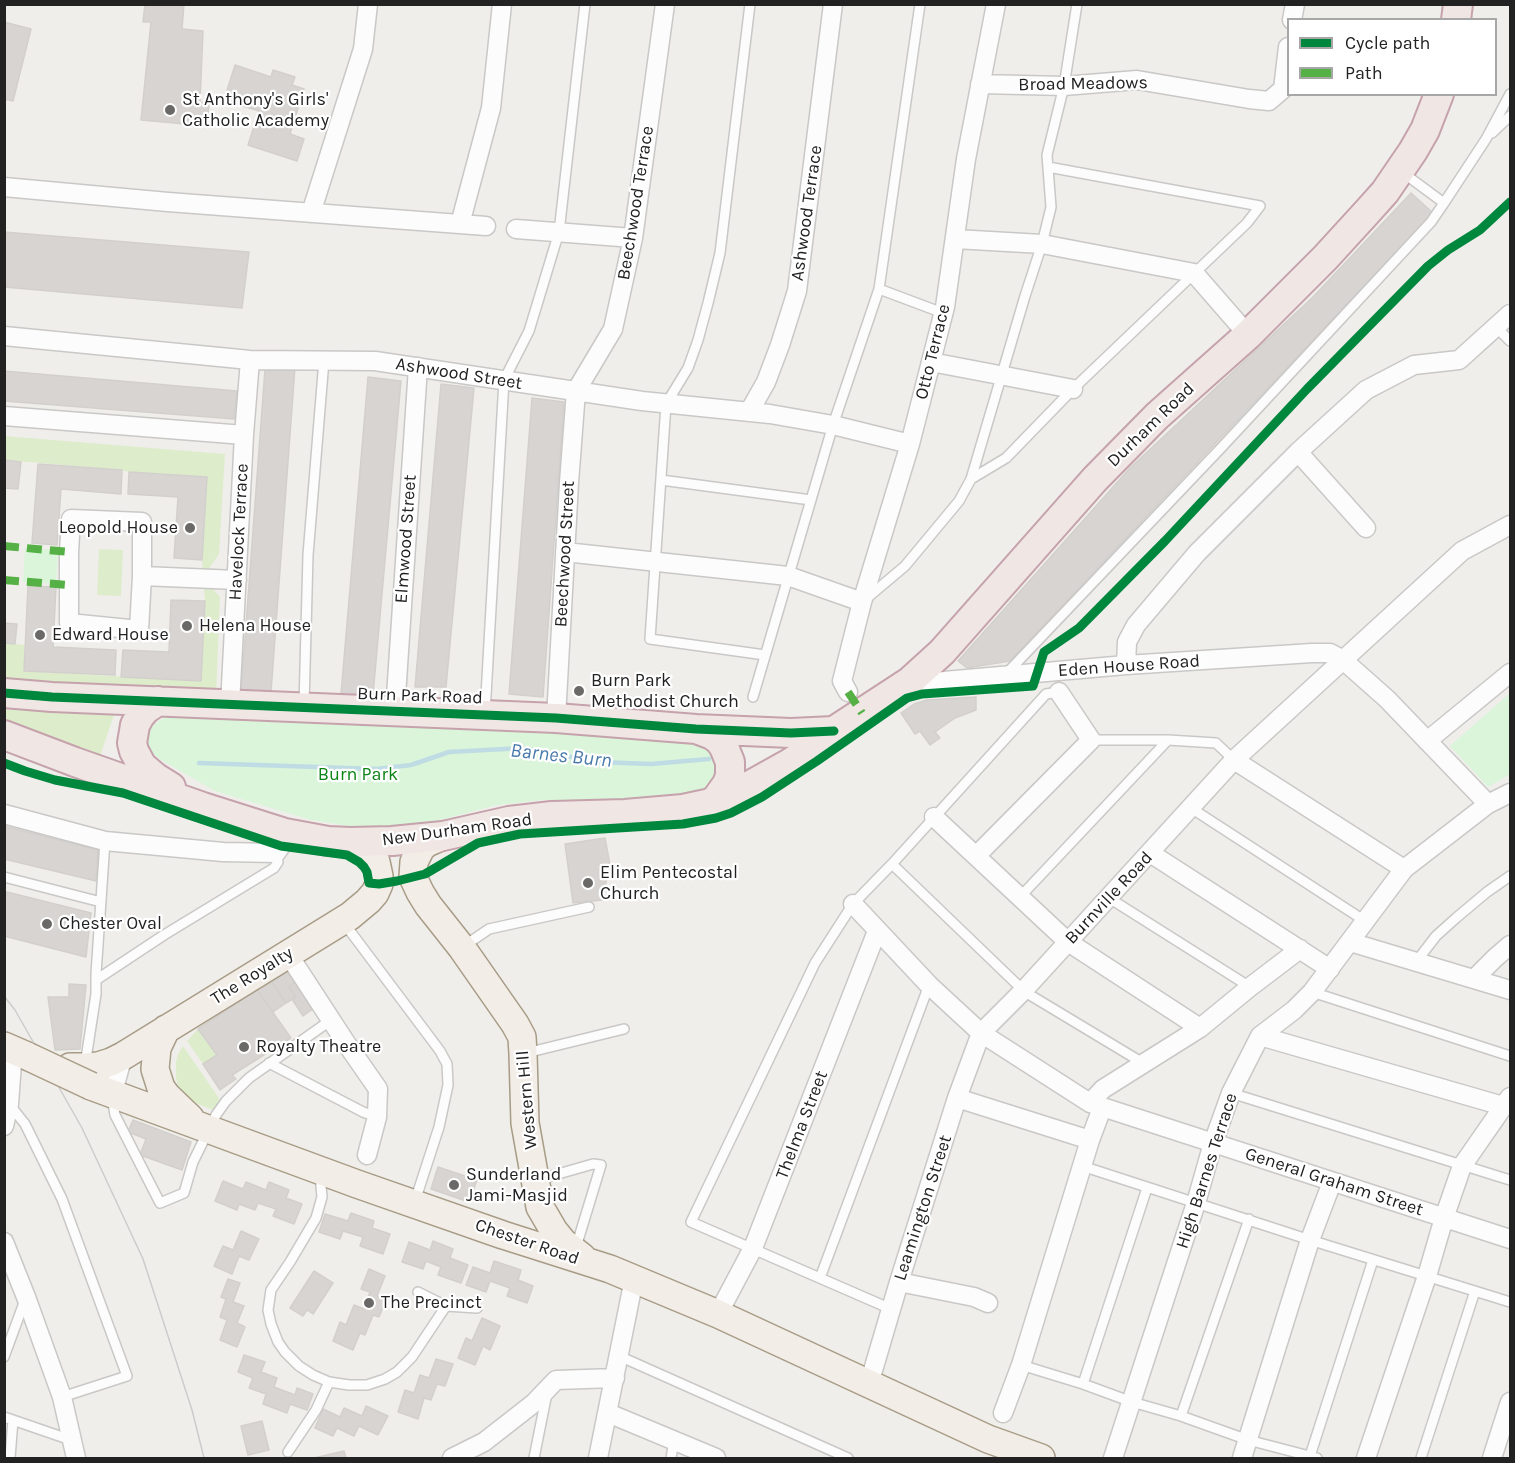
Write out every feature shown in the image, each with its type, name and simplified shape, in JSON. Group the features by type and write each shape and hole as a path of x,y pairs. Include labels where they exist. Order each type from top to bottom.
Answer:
{"highway":[{"name":"Durham Road","path":"834,730 909,682 942,652 1095,479 1157,416 1248,335 1325,258 1385,192 1401,170 1425,130 1438,96"},
{"name":"Burn Park Road","path":"4,693 52,697 556,718 696,729 791,733 834,730"},
{"path":"158,701 146,709 135,725 132,742 137,759 155,777 203,807"},
{"path":"696,729 719,740 730,762 730,776 727,784 711,803"},
{"name":"New Durham Road","path":"4,735 203,807 280,843 392,841 443,836 509,821 552,816 625,814 684,809 711,803 748,788 812,748 834,730"}],"main road":[{"name":"Western Hill","path":"443,836 421,848 414,862 413,877 428,905 462,948 522,1036 525,1123 540,1207 554,1231 574,1252 598,1266 622,1274"},
{"name":"The Royalty","path":"90,1079 98,1066 123,1056 346,918 368,901 375,893 380,876 376,862 364,847 350,842"},
{"path":"346,918 386,899 398,896 408,896 428,905"},
{"path":"166,1029 155,1059 155,1069 161,1088 173,1103 203,1127"},
{"name":"Chester Road","path":"15,1050 203,1127 503,1235 622,1274 718,1314 869,1384 987,1449 1041,1458"},
{"path":"503,1235 524,1229 537,1216 540,1207"}],"street":[{"path":"311,213 363,49 368,4"},
{"path":"460,224 491,108 502,4"},
{"name":"Beechwood Terrace","path":"576,391 613,329 633,238 665,4"},
{"name":"Ashwood Terrace","path":"748,412 766,382 796,291 833,4"},
{"name":"Otto Terrace","path":"848,692 842,681 862,602 910,444 943,313 966,159 996,4"},
{"name":"Broad Meadows","path":"980,84 1064,86 1137,80 1269,101 1283,88 1287,55"},
{"path":"4,187 486,226"},
{"path":"516,229 633,238"},
{"path":"955,239 1042,244 1194,273 1248,335"},
{"path":"1126,665 1127,642 1136,625 1197,553 1298,452 1365,390 1414,365 1459,360 1510,314"},
{"name":"Ashwood Street","path":"4,336 250,360 375,361 666,404 748,412 833,425 910,444"},
{"name":"Havelock Terrace","path":"230,705 250,360"},
{"path":"931,362 1073,389"},
{"name":"Elmwood Street","path":"395,711 418,367"},
{"name":"Beechwood Street","path":"556,718 576,391"},
{"path":"4,416 244,435"},
{"path":"1298,452 1366,528"},
{"path":"71,519 142,522 142,576 139,630 69,623 71,519"},
{"name":"Burnville Road","path":"981,1033 1024,990 1234,760 1462,551 1510,525"},
{"path":"565,552 788,576 862,602"},
{"path":"142,576 237,580"},
{"name":"Eden House Road","path":"909,682 1312,653 1330,653 1343,660"},
{"path":"1343,660 1387,699 1488,804"},
{"path":"1427,741 1510,673"},
{"path":"976,856 1092,740 1059,692"},
{"path":"1234,760 1404,869"},
{"name":"High Barnes Terrace","path":"1113,1458 1196,1203 1213,1143 1231,1093 1260,1036 1294,1010 1312,992 1404,869 1488,804 1510,793"},
{"path":"4,814 105,841 223,852 280,843"},
{"path":"934,817 1068,942 1200,1028"},
{"path":"1150,853 1330,969"},
{"name":"General Graham Street","path":"853,904 929,985 981,1033 1096,1105 1510,1239"},
{"name":"Thelma Street","path":"718,1314 753,1248 878,931"},
{"path":"1350,942 1510,990"},
{"path":"1474,979 1510,945"},
{"path":"1003,1413 1021,1365 1090,1140 1096,1105 1102,1089 1200,1028 1300,949"},
{"path":"288,954 378,1089 377,1117 367,1155"},
{"name":"Leamington Street","path":"869,1384 957,1098 981,1033"},
{"path":"1260,1036 1507,1101 1462,1166 1366,1458"},
{"path":"4,1126 15,1050"},
{"path":"957,1098 1090,1140"},
{"path":"1242,1458 1310,1240 1332,1182"},
{"path":"4,1242 62,1398 76,1458"},
{"path":"598,1458 619,1356 622,1274"},
{"path":"899,1282 981,1294"},
{"path":"452,1458 474,1453 484,1442 534,1403 556,1380 615,1378"},
{"path":"1492,1458 1510,1402"},
{"path":"608,1413 672,1450 716,1458"}],"lane":[{"path":"485,715 504,380 529,331 560,232 585,4"},
{"path":"750,4 720,253 698,340 688,368 666,404 650,639 765,655"},
{"path":"753,697 833,425 879,289 920,4"},
{"path":"862,602 905,566 959,501 971,479 1042,244 1051,207 1047,155 1064,86 1077,4"},
{"path":"1003,676 1221,448 1423,231 1444,204 1486,139 1510,94"},
{"path":"1486,139 1510,116"},
{"path":"971,479 1006,458 1073,389 1247,223 1260,206 1048,167"},
{"path":"1401,170 1444,204"},
{"path":"879,289 943,313"},
{"path":"1496,327 1510,341"},
{"path":"304,707 308,555 324,360"},
{"path":"661,480 811,500"},
{"path":"891,1309 692,1222 815,963 853,904 1046,693 1059,692"},
{"path":"1092,740 1168,740 1216,743 1234,760"},
{"path":"1020,897 1168,740"},
{"path":"1191,808 1365,921"},
{"path":"105,841 90,1079 115,1115 160,1203 184,1193 203,1127 226,1101 249,1078 331,1020"},
{"path":"96,980 164,935 274,868 278,862 280,843"},
{"path":"892,864 1024,990 1143,1063"},
{"path":"1416,962 1436,936 1487,892 1510,876"},
{"path":"4,877 101,902"},
{"path":"1109,898 1250,987"},
{"path":"462,948 489,929 589,907"},
{"path":"346,918 447,1064 447,1085 439,1127 414,1203"},
{"path":"820,1278 929,985"},
{"path":"1312,992 1510,1056"},
{"path":"524,1054 624,1029"},
{"path":"269,1063 377,1117"},
{"path":"1231,1093 1510,1180"},
{"path":"9,1104 25,1124 62,1199 127,1376 62,1398"},
{"path":"536,1180 593,1164 601,1165 574,1252"},
{"path":"1082,1166 1510,1302"},
{"path":"320,1170 322,1197 316,1218 270,1290 268,1310 271,1324 285,1352 299,1366 329,1382 367,1385 397,1372 412,1357 446,1306"},
{"path":"1083,1384 1147,1188"},
{"path":"1180,1416 1249,1219"},
{"path":"1021,1365 1248,1440 1313,1457 1373,1260"},
{"path":"1421,1458 1475,1291"},
{"path":"418,1292 446,1306 477,1308"},
{"path":"4,1357 26,1297"},
{"path":"619,1356 848,1458"},
{"path":"288,1452 316,1410 329,1382"},
{"path":"534,1458 548,1390"},
{"path":"10,1458 9,1419 71,1440"}],"green space":[{"path":"4,436 225,454 219,554 203,578 207,477 5,460"},
{"path":"25,548 58,550 56,584 23,582"},
{"path":"99,549 123,550 121,596 97,595"},
{"path":"203,578 220,597 216,697 5,682 5,643 25,645 24,671 201,681 205,601"},
{"path":"1510,693 1510,774 1488,787 1450,746"},
{"path":"4,705 115,712 98,762 5,724"},
{"name":"Burn Park","path":"168,715 267,722 557,731 700,744 712,749 718,757 718,775 706,789 689,793 615,801 543,800 497,805 425,824 355,827 311,820 215,791 158,758 147,746 148,735 156,723"},
{"path":"198,1029 217,1055 203,1064 187,1041"},
{"path":"183,1046 221,1101 213,1110 193,1102 178,1085 176,1062"}],"building":[{"path":"145,4 184,4 182,29 203,31 200,102 209,104 207,126 141,120 151,22 143,22"},
{"path":"4,22 31,29 13,101 4,99"},
{"path":"235,65 271,77 273,70 295,77 292,85 304,89 290,134 304,139 297,161 248,145 259,111 224,100"},
{"path":"1411,193 1433,213 1010,661 967,668 958,661 1130,468 1313,297"},
{"path":"4,232 249,252 242,308 4,287"},
{"path":"295,367 271,692 241,692 265,369"},
{"path":"4,371 237,391 234,419 4,401"},
{"path":"368,377 401,381 373,695 341,694"},
{"path":"441,384 474,388 446,687 415,687"},
{"path":"532,398 564,402 543,697 509,694"},
{"path":"4,460 21,462 18,489 4,488"},
{"path":"38,464 122,470 121,494 61,489 57,545 32,543"},
{"name":"Leopold House","path":"129,472 207,477 202,560 174,558 178,497 128,494"},
{"name":"Edward House","path":"28,586 56,587 53,647 116,650 115,675 24,671"},
{"name":"Helena House","path":"171,600 205,601 201,681 121,677 123,650 169,652"},
{"path":"4,623 17,624 15,644 4,643"},
{"path":"976,697 976,710 955,718 935,732 940,738 930,745 920,731 915,734 901,713 914,704 927,700"},
{"path":"4,826 98,850 96,881 4,859"},
{"name":"Elim Pentecostal Church","path":"605,838 610,865 602,900 573,903 565,844"},
{"name":"Chester Oval","path":"7,892 91,913 86,957 4,936 4,900"},
{"path":"286,972 295,982 289,987 296,997 286,1003 271,981"},
{"path":"271,981 286,1003 273,1012 257,990"},
{"path":"295,982 313,1009 303,1016 292,999 296,997 289,987"},
{"path":"69,984 86,985 80,1049 55,1050 48,997 69,997"},
{"name":"Royalty Theatre","path":"257,990 291,1038 232,1075 236,1079 220,1090 203,1064 217,1055 198,1029"},
{"path":"133,1120 191,1142 182,1170 140,1155 146,1139 128,1132"},
{"name":"Sunderland Jami-Masjid","path":"438,1167 477,1180 469,1202 431,1189"},
{"path":"223,1181 243,1189 246,1182 266,1190 269,1182 289,1190 286,1198 302,1204 294,1224 273,1216 276,1209 258,1203 255,1210 239,1204 237,1210 215,1201"},
{"path":"351,1213 374,1221 372,1228 390,1234 383,1254 360,1246 363,1237 343,1231 340,1239 319,1232 325,1214 348,1221"},
{"path":"241,1231 259,1239 249,1260 239,1256 232,1274 214,1266 223,1246 233,1250"},
{"path":"433,1241 453,1249 450,1258 468,1265 461,1283 438,1275 441,1267 426,1261 423,1269 402,1262 409,1242 430,1250"},
{"path":"494,1261 521,1270 518,1280 533,1286 527,1303 507,1296 510,1288 490,1281 486,1292 466,1285 473,1267 490,1273"},
{"path":"369,1269 385,1276 377,1296 386,1300 379,1317 373,1315 365,1335 360,1333 353,1350 333,1341 340,1322 346,1325 354,1305 364,1309 370,1292 361,1289"},
{"path":"314,1271 333,1283 313,1314 307,1310 303,1316 290,1308"},
{"path":"228,1279 240,1283 233,1302 244,1306 237,1323 245,1327 237,1347 220,1340 227,1320 220,1317 226,1299 221,1297"},
{"path":"482,1318 500,1326 490,1350 483,1346 475,1365 458,1358 466,1338 472,1341"},
{"path":"244,1355 265,1362 261,1372 277,1378 274,1387 295,1395 297,1388 313,1394 307,1410 290,1404 287,1413 263,1404 266,1394 249,1388 253,1378 238,1372"},
{"path":"436,1359 453,1364 445,1386 437,1384 431,1400 424,1398 418,1419 398,1412 405,1390 414,1393 420,1375 429,1378"},
{"path":"366,1406 388,1416 378,1435 359,1426 354,1436 337,1428 333,1436 315,1428 323,1409 340,1417 344,1408 362,1416"},
{"path":"262,1421 269,1450 248,1455 241,1426"},
{"path":"344,1451 346,1458 314,1458"}],"waterway":[{"name":"Barnes Burn","path":"199,763 376,769 411,765 449,752 523,748 598,762 651,764 709,759"}],"tram line":[{"path":"4,996 15,1010 82,1128 143,1259 192,1410 204,1458"}],"marked path":[{"path":"4,546 69,552"},
{"path":"4,580 68,585"},
{"path":"848,692 862,713"}],"cycle path":[{"path":"4,763 55,780 123,793 281,846 347,855 364,867 369,883 379,884 425,874 478,843 520,834 683,824 731,813 762,797 907,698 922,694 1033,686 1044,652 1079,628 1428,266 1480,230 1510,202"},
{"path":"4,693 52,697 556,718 696,729 791,733 834,731"}],"place":[{"name":"St Anthony's Girls' Catholic Academy","path":"170,110"},
{"name":"Leopold House","path":"190,528"},
{"name":"Helena House","path":"187,626"},
{"name":"Edward House","path":"40,635"},
{"name":"Burn Park Methodist Church","path":"579,691"},
{"name":"Elim Pentecostal Church","path":"588,883"},
{"name":"Chester Oval","path":"47,924"},
{"name":"Royalty Theatre","path":"244,1047"},
{"name":"Sunderland Jami-Masjid","path":"454,1185"},
{"name":"The Precinct","path":"369,1303"}]}
